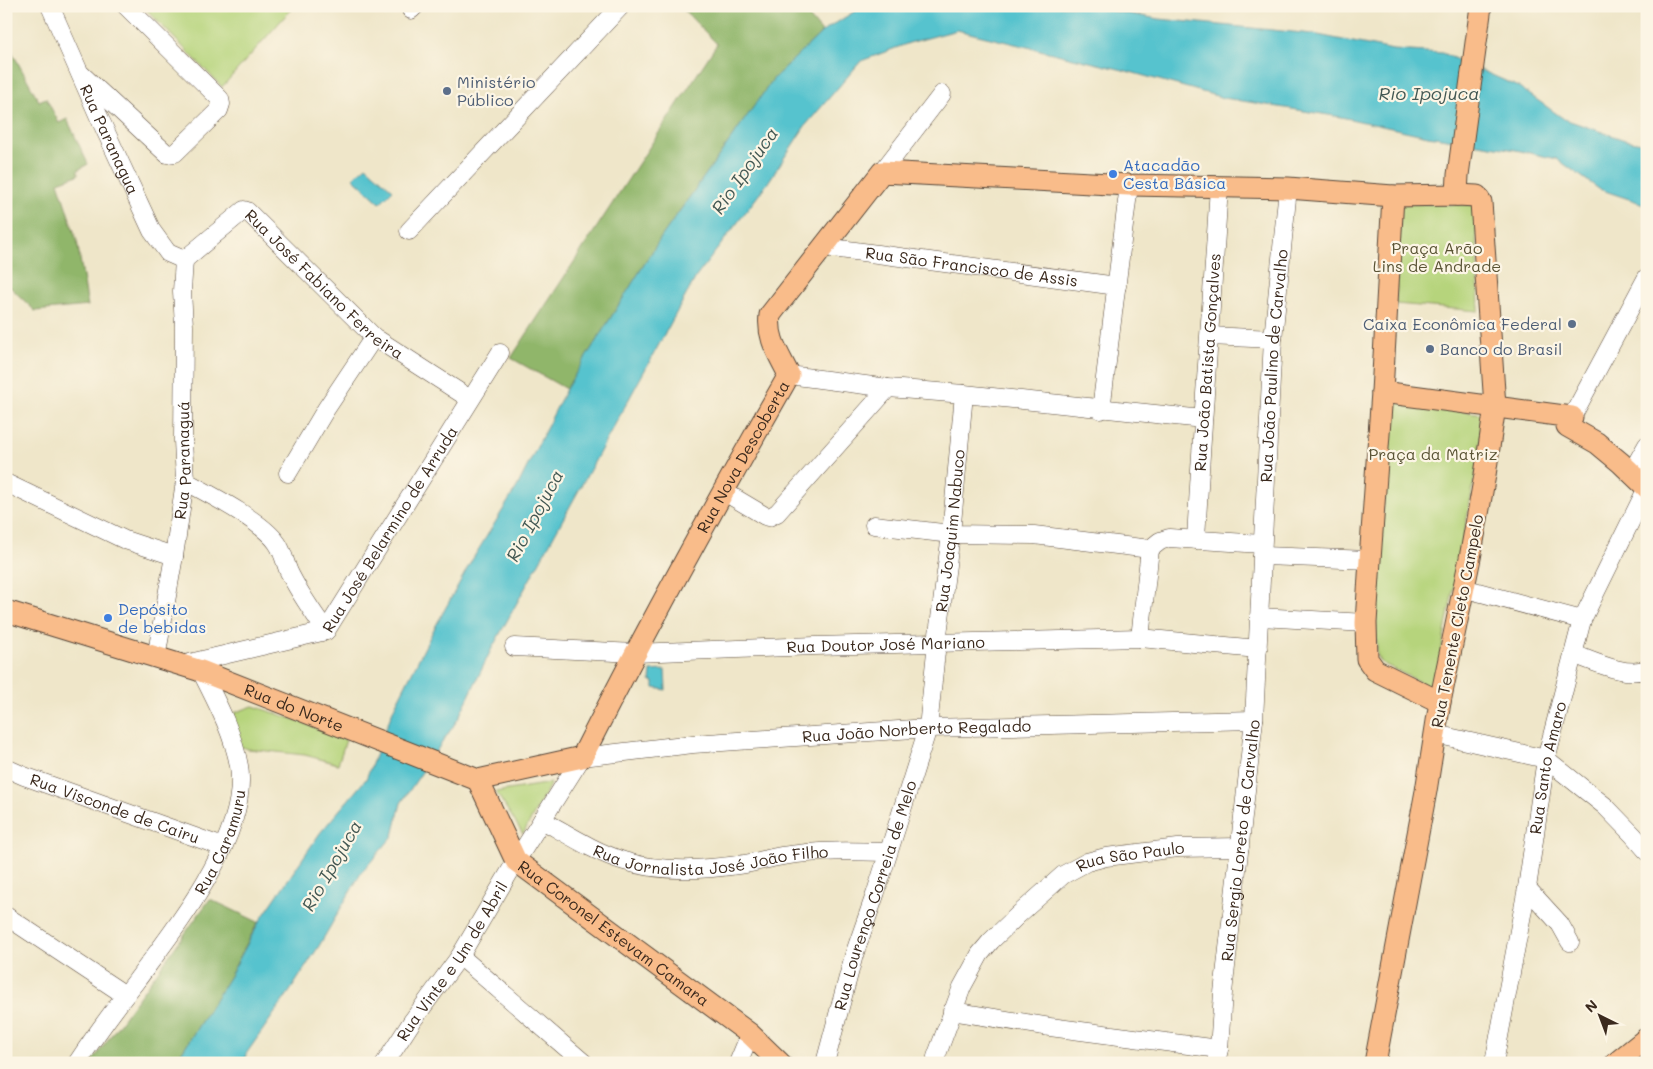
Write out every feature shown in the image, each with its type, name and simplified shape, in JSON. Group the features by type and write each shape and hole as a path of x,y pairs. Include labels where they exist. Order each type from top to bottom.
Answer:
{"main road":[{"path":"882,172 1129,185 1288,188 1393,196 1458,185 1481,6"},
{"name":"Rua Nova Descoberta","path":"582,757 635,653 723,491 789,375 770,336 770,315 882,172"},
{"name":"Rua Tenente Cleto Campelo","path":"1375,1063 1426,791 1440,702 1485,475 1495,406 1481,202 1477,196 1458,185"},
{"path":"1393,196 1366,623 1367,658 1370,665 1385,676 1440,702"},
{"path":"1382,392 1572,417 1567,426 1597,443 1647,488"},
{"name":"Rua do Norte","path":"6,611 191,668 478,780"},
{"path":"478,780 582,757"},
{"name":"Rua Coronel Estevam Camara","path":"478,780 516,861 750,1034 780,1063"},
{"path":"1616,1063 1647,1038"}],"street":[{"name":"Rua Paranagua","path":"50,6 152,232 168,253 184,260"},
{"path":"80,73 167,154 175,153 219,110 220,99 126,6"},
{"path":"409,232 621,6"},
{"path":"882,172 942,94"},
{"path":"1101,410 1129,185"},
{"name":"Rua João Batista Gonçalves","path":"1196,540 1219,186"},
{"name":"Rua João Paulino de Carvalho","path":"1259,617 1273,339 1288,188"},
{"name":"Rua José Fabiano Ferreira","path":"184,260 244,210 247,211 374,337 470,399"},
{"name":"Rua São Francisco de Assis","path":"825,246 1117,286"},
{"name":"Rua Paranaguá","path":"156,658 185,481 182,291 184,260"},
{"path":"1572,417 1647,277"},
{"path":"1210,336 1273,339"},
{"path":"288,473 326,409 374,337"},
{"name":"Rua José Belarmino de Arruda","path":"191,668 326,631 500,353"},
{"path":"789,375 888,388 1203,419"},
{"path":"723,491 769,518 777,513 888,388"},
{"name":"Rua Joaquim Nabuco","path":"928,728 951,534 964,394"},
{"path":"1631,473 1647,445"},
{"path":"185,481 230,506 252,521 278,543 290,573 308,605 326,631"},
{"path":"6,483 109,533 174,556"},
{"name":"Rua Santo Amaro","path":"1494,1063 1527,888 1546,759 1582,620 1647,488"},
{"path":"874,525 951,534 1034,535 1150,550"},
{"path":"1140,638 1150,550 1160,541 1169,538 1196,540 1262,550 1370,560"},
{"path":"1463,588 1582,620"},
{"path":"1259,617 1366,623"},
{"name":"Rua Sergio Loreto de Carvalho","path":"1217,1056 1254,720 1259,617"},
{"name":"Rua Doutor José Mariano","path":"514,647 635,653 937,642 1140,638 1258,650"},
{"path":"1573,654 1632,672 1647,669"},
{"name":"Rua Caramuru","path":"77,1063 187,912 223,847 232,823 239,795 239,766 228,726 191,668"},
{"name":"Rua João Norberto Regalado","path":"582,757 693,744 928,728 1254,720"},
{"name":"Rua Lourenço Correia de Melo","path":"825,1063 854,955 928,728"},
{"path":"1435,734 1546,759 1640,836 1647,852"},
{"name":"Rua Vinte e Um de Abril","path":"385,1063 413,1020 460,956 516,861 582,757"},
{"name":"Rua Visconde de Cairu","path":"6,768 223,847"},
{"name":"Rua Jornalista José João Filho","path":"542,820 604,854 624,861 658,868 714,868 751,863 780,856 833,850 888,852"},
{"name":"Rua São Paulo","path":"936,1057 962,987 980,954 1032,902 1075,868 1096,860 1178,848 1240,847"},
{"path":"1527,888 1560,924 1570,942"},
{"path":"6,916 125,995"},
{"path":"460,956 584,1063"},
{"path":"952,1011 1217,1056"},
{"path":"738,1063 750,1034"}],"green space":[{"path":"143,6 294,6 222,87"},
{"path":"680,6 800,6 822,32 774,78 662,236 566,389 511,358 717,44"},
{"path":"6,41 39,101 46,98 59,123 67,119 88,164 78,170 78,175 58,182 77,241 88,306 35,311 6,283"},
{"name":"Praça Arão Lins de Andrade","path":"1401,204 1475,205 1479,311 1396,304"},
{"name":"Praça da Matriz","path":"1391,402 1484,414 1476,471 1434,689 1382,663 1377,655 1376,619"},
{"path":"253,706 296,720 346,740 338,764 305,755 248,749 236,745 232,734 234,713"},
{"path":"551,783 523,834 496,792"},
{"path":"210,899 258,922 230,976 175,1063 91,1063"}],"water":[{"name":"Rio Ipojuca","path":"863,6 1085,6 1159,19 1313,34 1393,50 1442,53 1519,87 1564,119 1625,140 1647,144 1647,205 1599,189 1557,159 1516,150 1428,136 1341,117 1224,98 1123,70 957,30 909,43 861,61 805,126 767,184 696,277 491,650 458,719 401,803 393,836 361,873 319,946 246,1054 244,1063 175,1063 230,976 259,922 320,833 366,779 394,708 434,629 472,560 517,487 566,389 662,236 774,78 822,32"},
{"path":"366,166 393,190 380,203 353,178"},
{"path":"665,670 666,690 654,688 654,682 650,681 651,671"}],"place":[{"name":"Ministério Público","path":"447,91"},
{"name":"Atacadão Cesta Básica","path":"1113,174"},
{"name":"Caixa Econômica Federal","path":"1572,324"},
{"name":"Banco do Brasil","path":"1430,349"},
{"name":"Depósito de bebidas","path":"108,618"}]}
